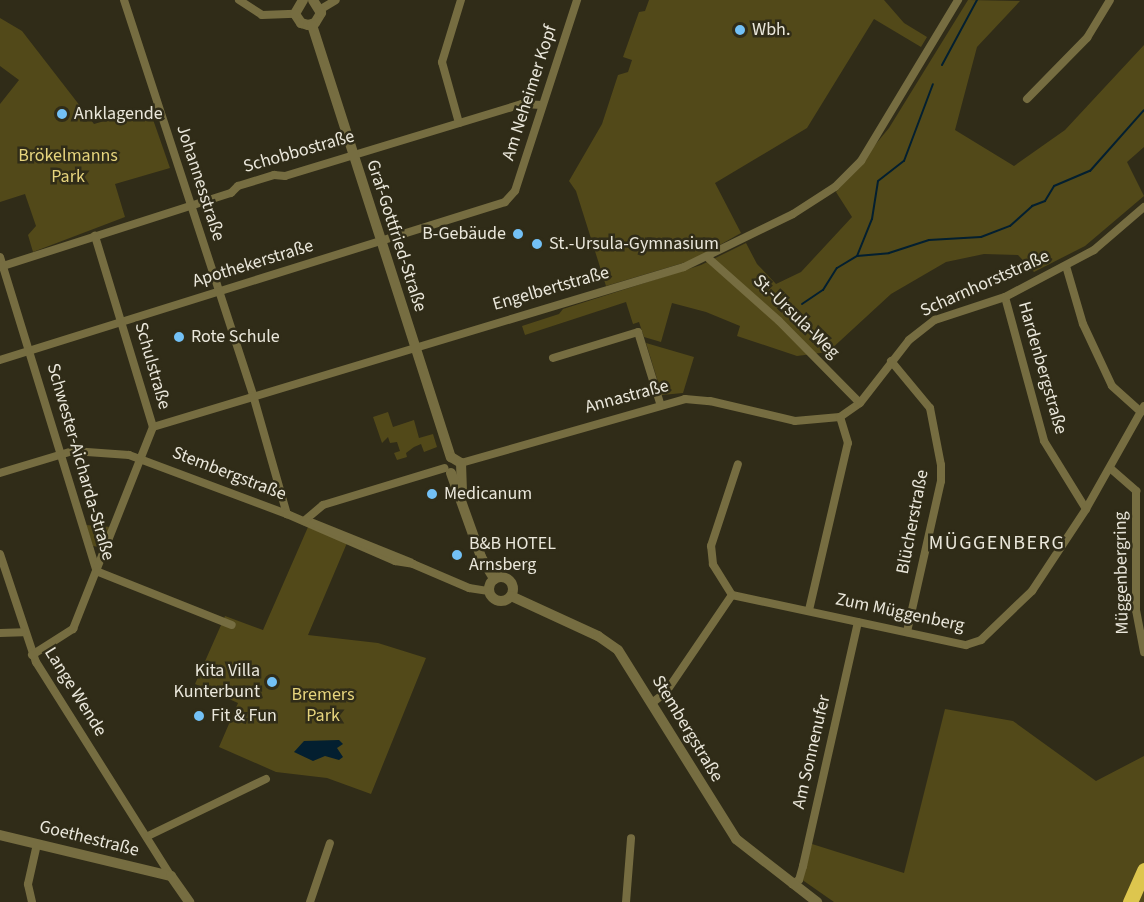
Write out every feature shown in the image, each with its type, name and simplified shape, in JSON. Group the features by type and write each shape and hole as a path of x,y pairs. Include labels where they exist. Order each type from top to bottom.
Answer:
{"highway":[{"path":"1130,902 1144,870"},
{"path":"1137,902 1144,885"}],"street":[{"name":"Johannesstraße","path":"124,0 253,395 286,514"},
{"path":"239,0 262,15 295,14"},
{"path":"295,14 303,0"},
{"path":"313,0 321,9"},
{"path":"295,14 301,23 312,25 318,20 321,9 336,0"},
{"path":"459,123 442,62 461,0"},
{"name":"Am Neheimer Kopf","path":"513,195 577,0"},
{"name":"Engelbertstraße","path":"153,427 707,257 814,202 854,169 958,0"},
{"path":"1027,99 1087,38 1110,0"},
{"name":"Graf-Gottfried-Straße","path":"312,25 454,469"},
{"name":"Schobbostraße","path":"2,267 190,205 231,194 238,186 265,178 285,176 522,104 542,105"},
{"name":"Apothekerstraße","path":"0,360 494,206 513,195"},
{"name":"Scharnhorststraße","path":"840,417 860,403 909,340 935,320 1005,297 1066,266 1094,250 1144,207"},
{"name":"Schulstraße","path":"95,236 153,427 96,571"},
{"name":"Schwester-Aicharda-Straße","path":"0,257 96,571 73,629 32,655"},
{"name":"St.-Ursula-Weg","path":"707,257 785,326 860,403"},
{"path":"1066,266 1083,324 1112,386 1143,409"},
{"name":"Hardenbergstraße","path":"1005,297 1044,441 1086,509"},
{"path":"553,358 638,332 660,403"},
{"name":"Blücherstraße","path":"891,361 930,408 941,465 941,481 907,632"},
{"name":"Annastraße","path":"304,521 322,505 454,469 660,403 685,399 710,401 807,422 840,417"},
{"name":"Zum Müggenberg","path":"732,595 966,645 993,631 1032,591 1086,509 1143,409"},
{"path":"809,610 848,443 840,417"},
{"path":"0,473 83,451 141,459"},
{"name":"Stembergstraße","path":"141,459 304,521 395,561 413,564 469,588 489,591"},
{"path":"652,703 666,692 732,595 713,564 711,546 738,464"},
{"name":"Müggenbergring","path":"1110,468 1136,491 1136,610 1144,652"},
{"path":"454,469 481,557 494,579"},
{"name":"Lange Wende","path":"0,554 32,655 189,902"},
{"path":"96,571 232,625"},
{"path":"504,577 511,582 511,597 500,601 489,591 494,579 504,577"},
{"name":"Stembergstraße","path":"511,597 598,636 618,650 730,831 792,884 817,902"},
{"name":"Am Sonnenufer","path":"792,884 800,880 858,622"},
{"path":"0,633 23,632"},
{"path":"148,836 266,779"},
{"name":"Goethestraße","path":"0,835 171,876"},
{"path":"626,902 631,838"},
{"path":"310,902 330,843"},
{"path":"32,902 28,884 37,844"}],"green space":[{"path":"649,0 884,0 904,23 927,37 921,47 874,19 807,128 715,183 741,233 693,260 606,286 576,191 569,181 602,124 618,75 628,72 632,60 623,57 639,12 645,11"},
{"path":"968,0 1020,1 977,47 955,130 1014,166 1065,130 1144,45 1144,147 1127,162 1144,196 1085,246 1034,272 1018,255 984,254 946,262 891,294 828,352 797,356 737,336 740,326 706,312 672,303 661,342 644,337 639,322 633,324 626,302 525,335 522,326 559,314 563,309 701,265 746,243 757,264 776,284 801,272 852,217 836,192 889,128"},
{"name":"Brökelmanns Park","path":"0,18 22,31 94,124 149,108 170,168 115,184 125,217 33,252 28,235 36,226 25,194 0,202 0,104 19,80 0,66"},
{"path":"646,343 694,357 683,393 662,395"},
{"path":"388,412 393,427 414,420 419,438 433,434 437,447 424,452 421,444 406,453 407,457 397,460 394,453 400,451 397,442 390,443 388,437 382,443 373,417"},
{"path":"86,525 111,527 103,548 93,546"},
{"name":"Bremers Park","path":"308,527 347,543 308,635 378,643 426,658 371,794 327,778 276,772 219,747 238,703 195,684 225,616 263,630"},
{"path":"945,709 1013,721 1096,781 1144,756 1144,902 834,902 801,879 812,844 904,873"}],"water":[{"path":"339,740 343,744 337,748 343,757 339,760 325,756 313,761 294,752 304,741"}],"waterway":[{"path":"942,65 977,0"},
{"path":"857,256 872,219 878,181 904,161 933,84"},
{"path":"802,304 823,290 837,268 857,256 889,253 929,240 981,237 1010,226 1032,206 1045,201 1054,186 1090,171 1144,110"}],"place":[{"name":"Wbh.","path":"740,30"},
{"name":"Anklagende","path":"62,114"},
{"name":"B-Gebäude","path":"518,234"},
{"name":"St.-Ursula-Gymnasium","path":"537,244"},
{"name":"Rote Schule","path":"179,337"},
{"name":"Medicanum","path":"432,494"},
{"name":"B&B HOTEL Arnsberg","path":"457,555"},
{"name":"Kita Villa Kunterbunt","path":"272,682"},
{"name":"Fit & Fun","path":"199,716"}],"district":[{"name":"MÜGGENBERG","path":"997,543"}]}
